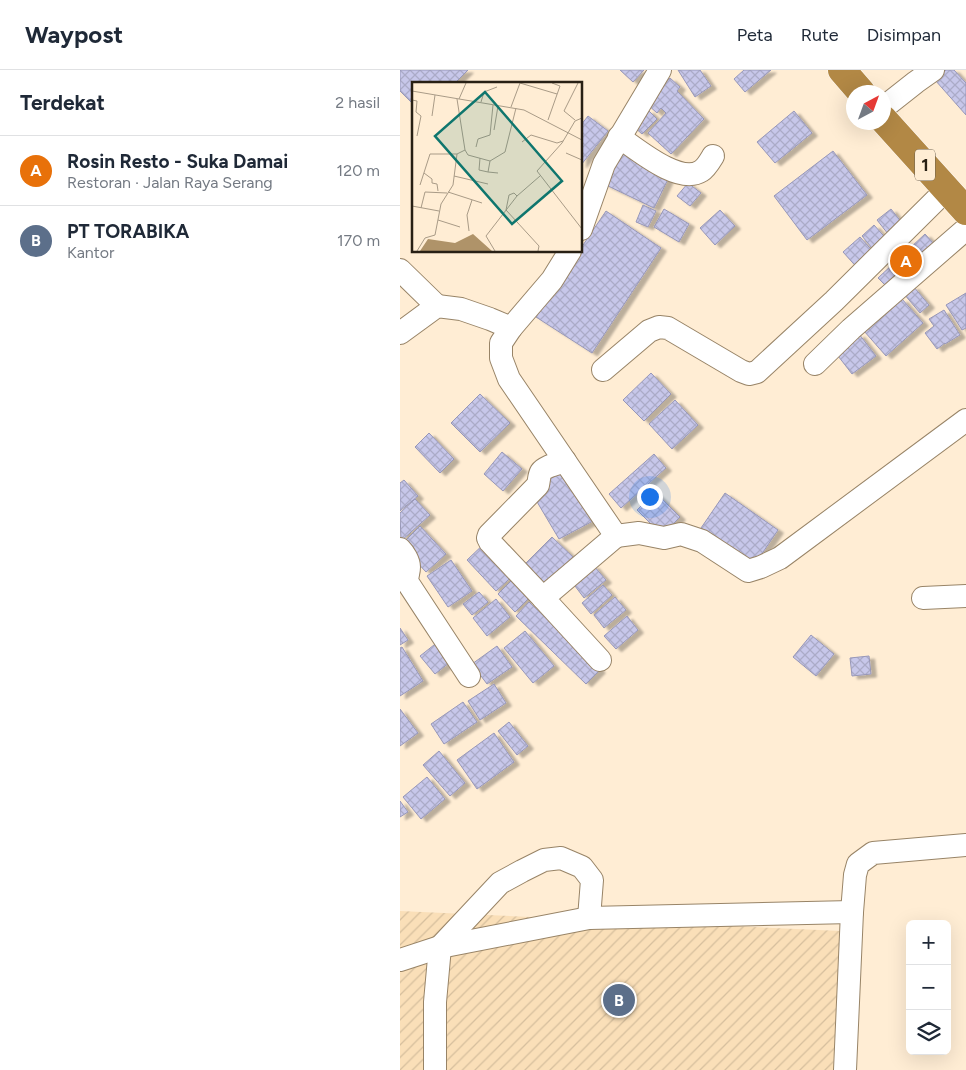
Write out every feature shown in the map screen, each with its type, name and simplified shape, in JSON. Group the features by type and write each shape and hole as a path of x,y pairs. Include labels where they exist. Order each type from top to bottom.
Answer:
{"highway":[{"path":"842,70 855,85"},
{"name":"1","path":"891,127 966,211"}],"street":[{"path":"582,226 604,164 660,70"},
{"path":"891,102 933,70"},
{"path":"619,138 680,174 689,175 702,171 714,156"},
{"path":"603,370 649,331 659,327 668,328 741,371 749,374 757,372 834,301 946,190"},
{"path":"815,364 851,329 966,229"},
{"path":"570,252 552,280 500,343 501,358 509,378 616,536"},
{"path":"400,270 437,306 461,309 511,328"},
{"path":"400,333 437,306"},
{"path":"543,598 616,536 639,533 664,538 681,534 702,541 748,571 761,567 780,558 966,420"},
{"path":"564,461 541,471 538,484 488,535 488,538 600,660"},
{"path":"400,549 409,567 406,578 408,583 469,676"},
{"path":"923,598 966,596"},
{"path":"845,1070 852,912 855,875 858,864 873,853 966,845"},
{"path":"435,1070 435,1002 440,947 500,883 544,860 561,858 582,867 592,880 589,918"},
{"path":"400,960 440,947 589,918 852,912"}],"shaded area":[{"path":"400,911 841,931 833,1070 400,1070"}],"building":[{"path":"400,70 468,70 456,82 412,82 412,103 400,91"},
{"path":"620,70 644,70 633,82"},
{"path":"678,70 700,70 711,86 695,97"},
{"path":"744,70 771,70 745,92 734,79"},
{"path":"946,70 954,70 966,83 966,115 935,80"},
{"path":"670,78 680,87 677,91 704,119 671,154 648,133 666,113 661,108 657,113 647,104"},
{"path":"648,110 657,119 642,134 633,126"},
{"path":"794,111 812,133 775,163 757,142"},
{"path":"588,116 608,131 582,164 582,124"},
{"path":"622,149 671,173 654,208 604,184"},
{"path":"833,151 867,195 807,240 774,196"},
{"path":"688,183 701,193 690,206 677,196"},
{"path":"643,205 656,211 648,227 636,222"},
{"path":"664,209 689,224 679,242 654,227"},
{"path":"891,209 906,228 892,239 877,220"},
{"path":"720,210 735,226 715,245 700,228"},
{"path":"606,211 661,248 592,353 536,317 578,252 582,252 582,247"},
{"path":"874,225 890,243 877,254 862,236"},
{"path":"925,234 935,245 888,288 878,278"},
{"path":"860,237 878,257 861,272 843,252"},
{"path":"913,286 929,305 920,313 904,294"},
{"path":"966,293 966,328 962,330 946,305"},
{"path":"902,299 923,323 886,356 864,331"},
{"path":"944,310 960,335 937,349 925,333 934,326 929,319"},
{"path":"859,334 876,356 852,374 835,352"},
{"path":"651,373 671,394 644,421 623,400"},
{"path":"480,394 510,423 480,452 451,423"},
{"path":"675,400 698,425 672,449 649,424"},
{"path":"429,433 454,459 440,473 415,447"},
{"path":"502,452 522,469 503,491 484,474"},
{"path":"654,454 666,468 621,508 609,494"},
{"path":"563,463 593,521 559,539 533,495 550,485 544,473"},
{"path":"404,480 418,496 400,511 400,483"},
{"path":"655,492 680,517 662,535 637,510"},
{"path":"725,493 778,530 755,564 701,528"},
{"path":"415,499 430,515 401,541 400,513"},
{"path":"420,526 446,554 426,572 401,545"},
{"path":"552,537 574,558 542,590 520,569"},
{"path":"488,540 518,571 496,591 467,560"},
{"path":"451,560 472,591 448,607 427,576"},
{"path":"593,565 606,580 584,598 572,582"},
{"path":"519,573 536,591 515,612 498,594"},
{"path":"603,585 612,595 591,614 582,603"},
{"path":"479,592 488,602 472,615 463,604"},
{"path":"615,597 626,610 604,628 594,615"},
{"path":"496,599 510,617 487,636 473,618"},
{"path":"529,602 600,670 586,684 516,616"},
{"path":"627,616 638,630 616,649 604,636"},
{"path":"400,628 408,640 400,645"},
{"path":"525,631 554,666 533,683 504,648"},
{"path":"811,635 834,654 816,676 793,657"},
{"path":"439,641 454,659 435,674 420,656"},
{"path":"497,646 512,667 487,684 472,664"},
{"path":"402,647 423,681 400,696 400,648"},
{"path":"869,656 871,674 852,676 850,658"},
{"path":"494,684 506,703 480,720 468,701"},
{"path":"463,702 477,722 444,744 431,724"},
{"path":"400,709 418,733 400,746"},
{"path":"509,722 528,746 517,755 498,731"},
{"path":"494,733 514,762 477,789 457,760"},
{"path":"439,751 465,783 450,796 423,765"},
{"path":"427,777 445,799 421,819 403,797"},
{"path":"400,801 408,812 400,817"}],"place":[{"name":"Rosin Resto - Suka Damai","path":"906,261"},
{"name":"PT TORABIKA","path":"619,1000"}]}
